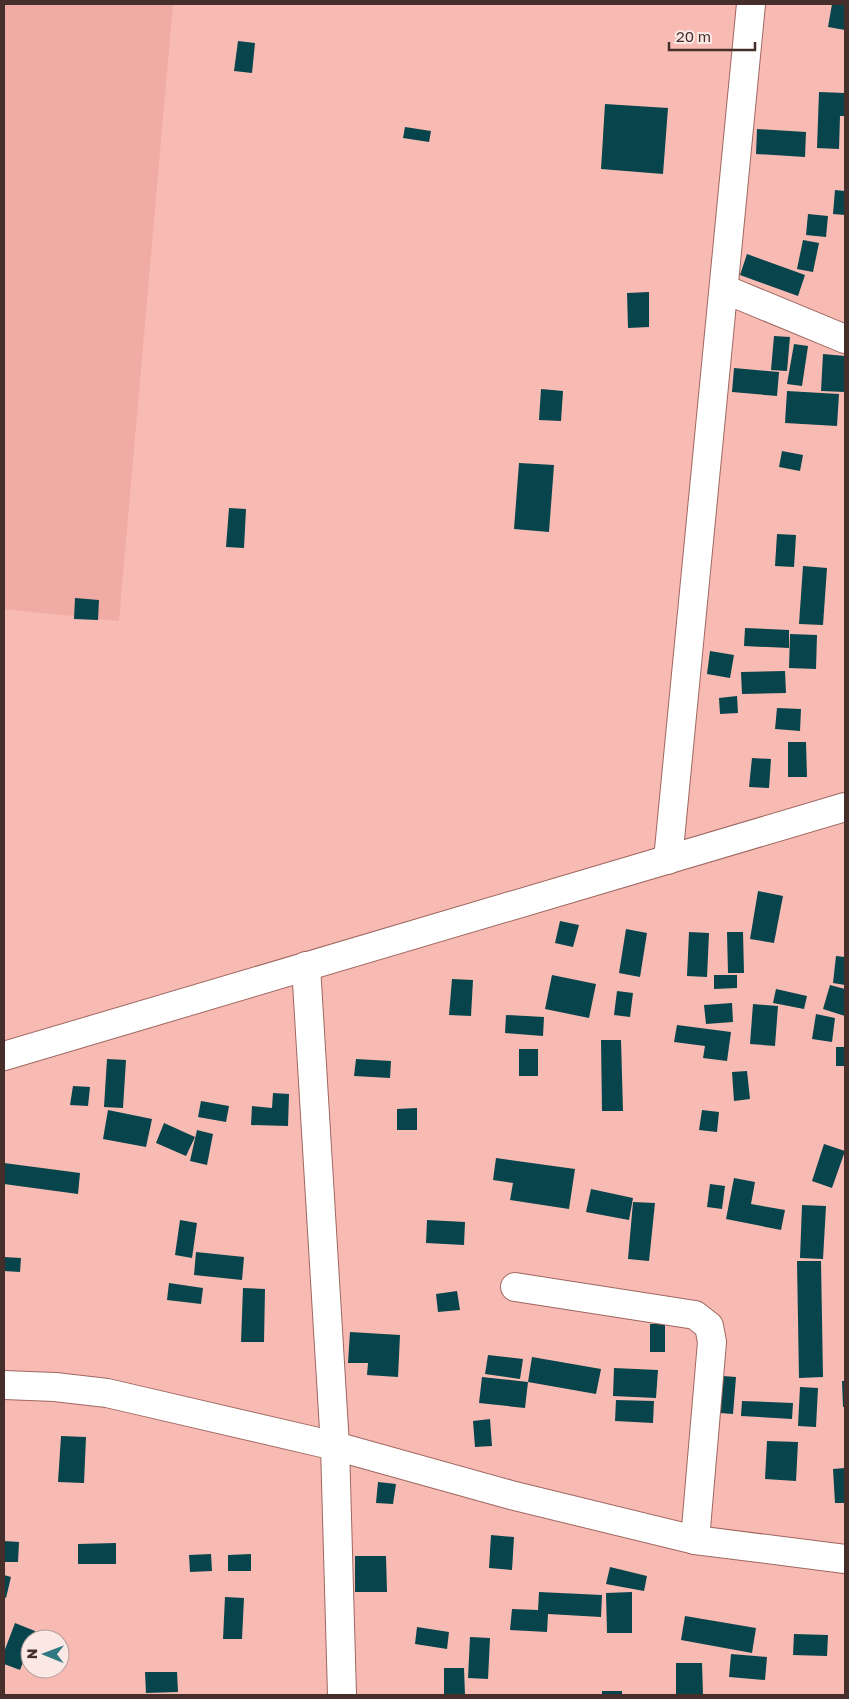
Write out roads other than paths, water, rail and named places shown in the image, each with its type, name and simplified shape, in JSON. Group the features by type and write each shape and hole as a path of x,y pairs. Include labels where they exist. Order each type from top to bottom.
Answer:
{"street":[{"path":"668,860 751,4"},
{"path":"724,290 845,340"},
{"path":"4,1056 845,808"},
{"path":"306,966 336,1446 342,1695"},
{"path":"515,1288 695,1315 709,1326 712,1342 696,1540"},
{"path":"4,1385 55,1387 107,1393 336,1446 511,1495 696,1540 845,1559"}]}
